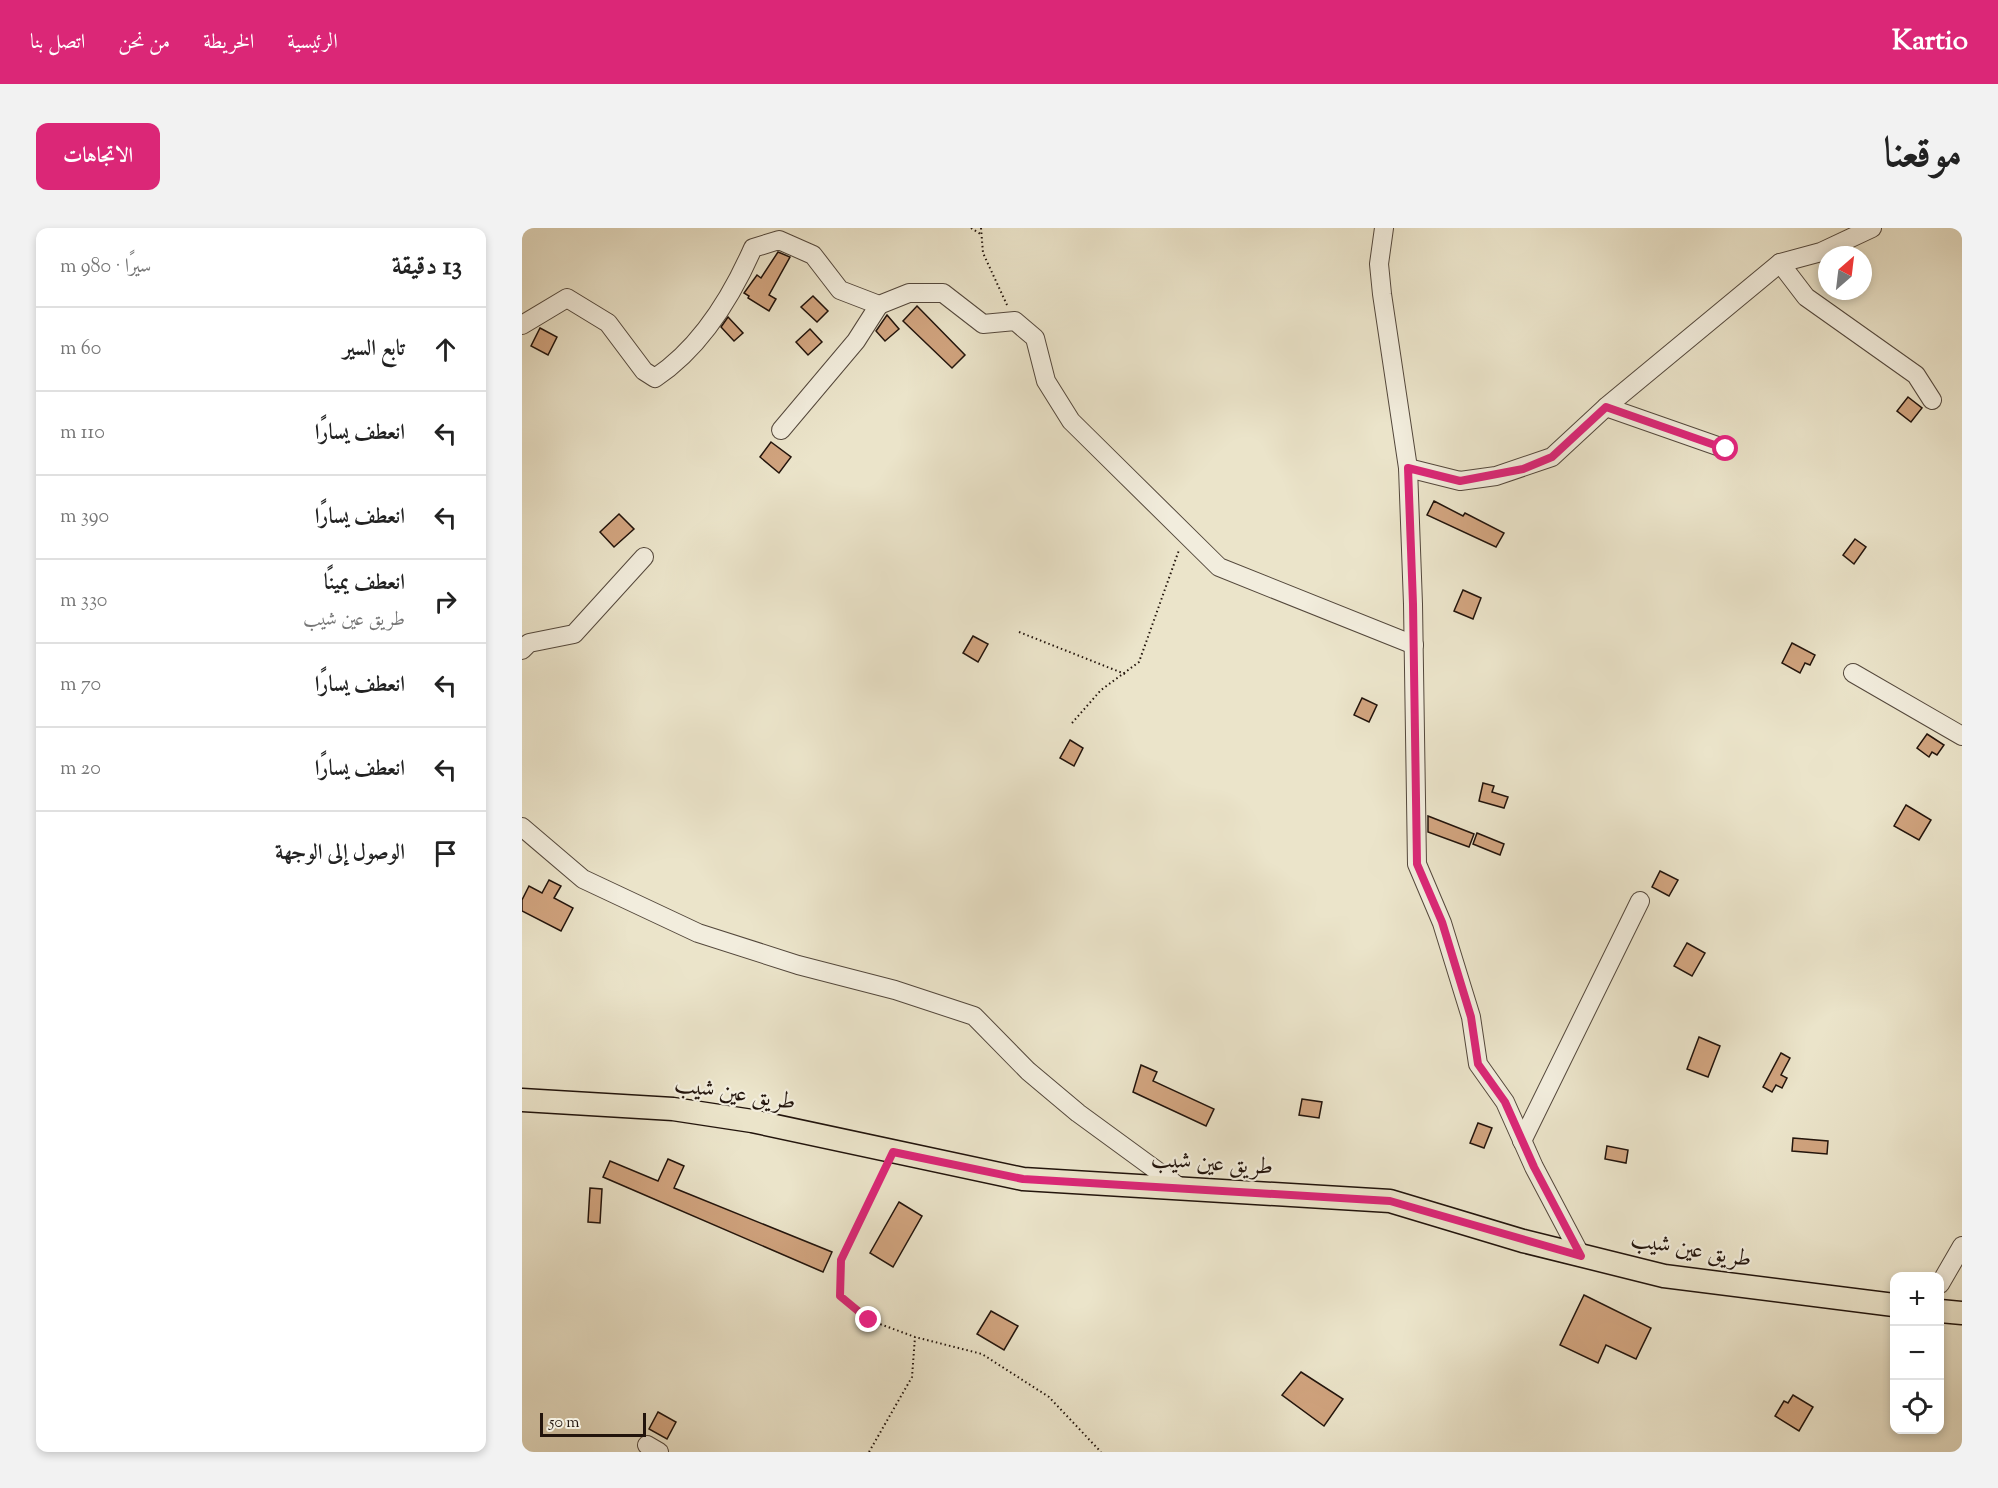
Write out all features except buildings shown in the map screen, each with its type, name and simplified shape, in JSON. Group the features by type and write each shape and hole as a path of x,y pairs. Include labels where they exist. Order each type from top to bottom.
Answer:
{"main road":[{"name":"طريق عين شيب","path":"522,1100 673,1109 752,1121 1023,1179 1390,1201 1581,1256 1664,1276 1890,1304"},
{"path":"1944,1311 1962,1313"}],"street":[{"path":"1384,228 1379,264 1408,468 1414,645 1417,864 1442,922 1471,1017 1478,1064 1505,1102 1522,1141 1581,1256"},
{"path":"1408,468 1460,481 1523,469 1552,457 1606,407 1780,263 1821,252 1872,228"},
{"path":"522,325 567,298 608,323 644,371 655,378 670,368 717,317 753,248 779,240 813,255 840,290 879,305"},
{"path":"1780,263 1806,297 1916,375 1932,400"},
{"path":"781,430 856,341 879,305 909,293 943,293 983,324 1014,321 1035,338 1046,381 1071,420 1219,567 1414,645"},
{"path":"1606,407 1726,449"},
{"path":"522,650 529,643 574,634 644,557"},
{"path":"1853,673 1962,736"},
{"path":"522,827 584,879 698,933 798,965 895,990 974,1016 1029,1071 1078,1113 1182,1189"},
{"path":"1522,1141 1640,901"},
{"path":"1944,1277 1962,1246"}],"path":[{"path":"971,228 982,235"},
{"path":"981,228 983,254 1014,321"},
{"path":"1072,723 1101,690 1139,662 1146,646 1161,593 1185,533"},
{"path":"1019,632 1125,674"},
{"path":"893,1152 841,1260 840,1296 869,1320 915,1337 982,1354 1049,1397 1101,1452"},
{"path":"869,1452 912,1377 915,1337"}],"route":[{"path":"869,1320 840,1296 841,1260 893,1152 1023,1179 1390,1201 1428,1214 1581,1256 1534,1167 1505,1102 1478,1064 1471,1017 1442,922 1417,864 1414,645 1408,468 1460,481 1496,476 1523,469 1552,457 1606,407 1726,449"}]}
